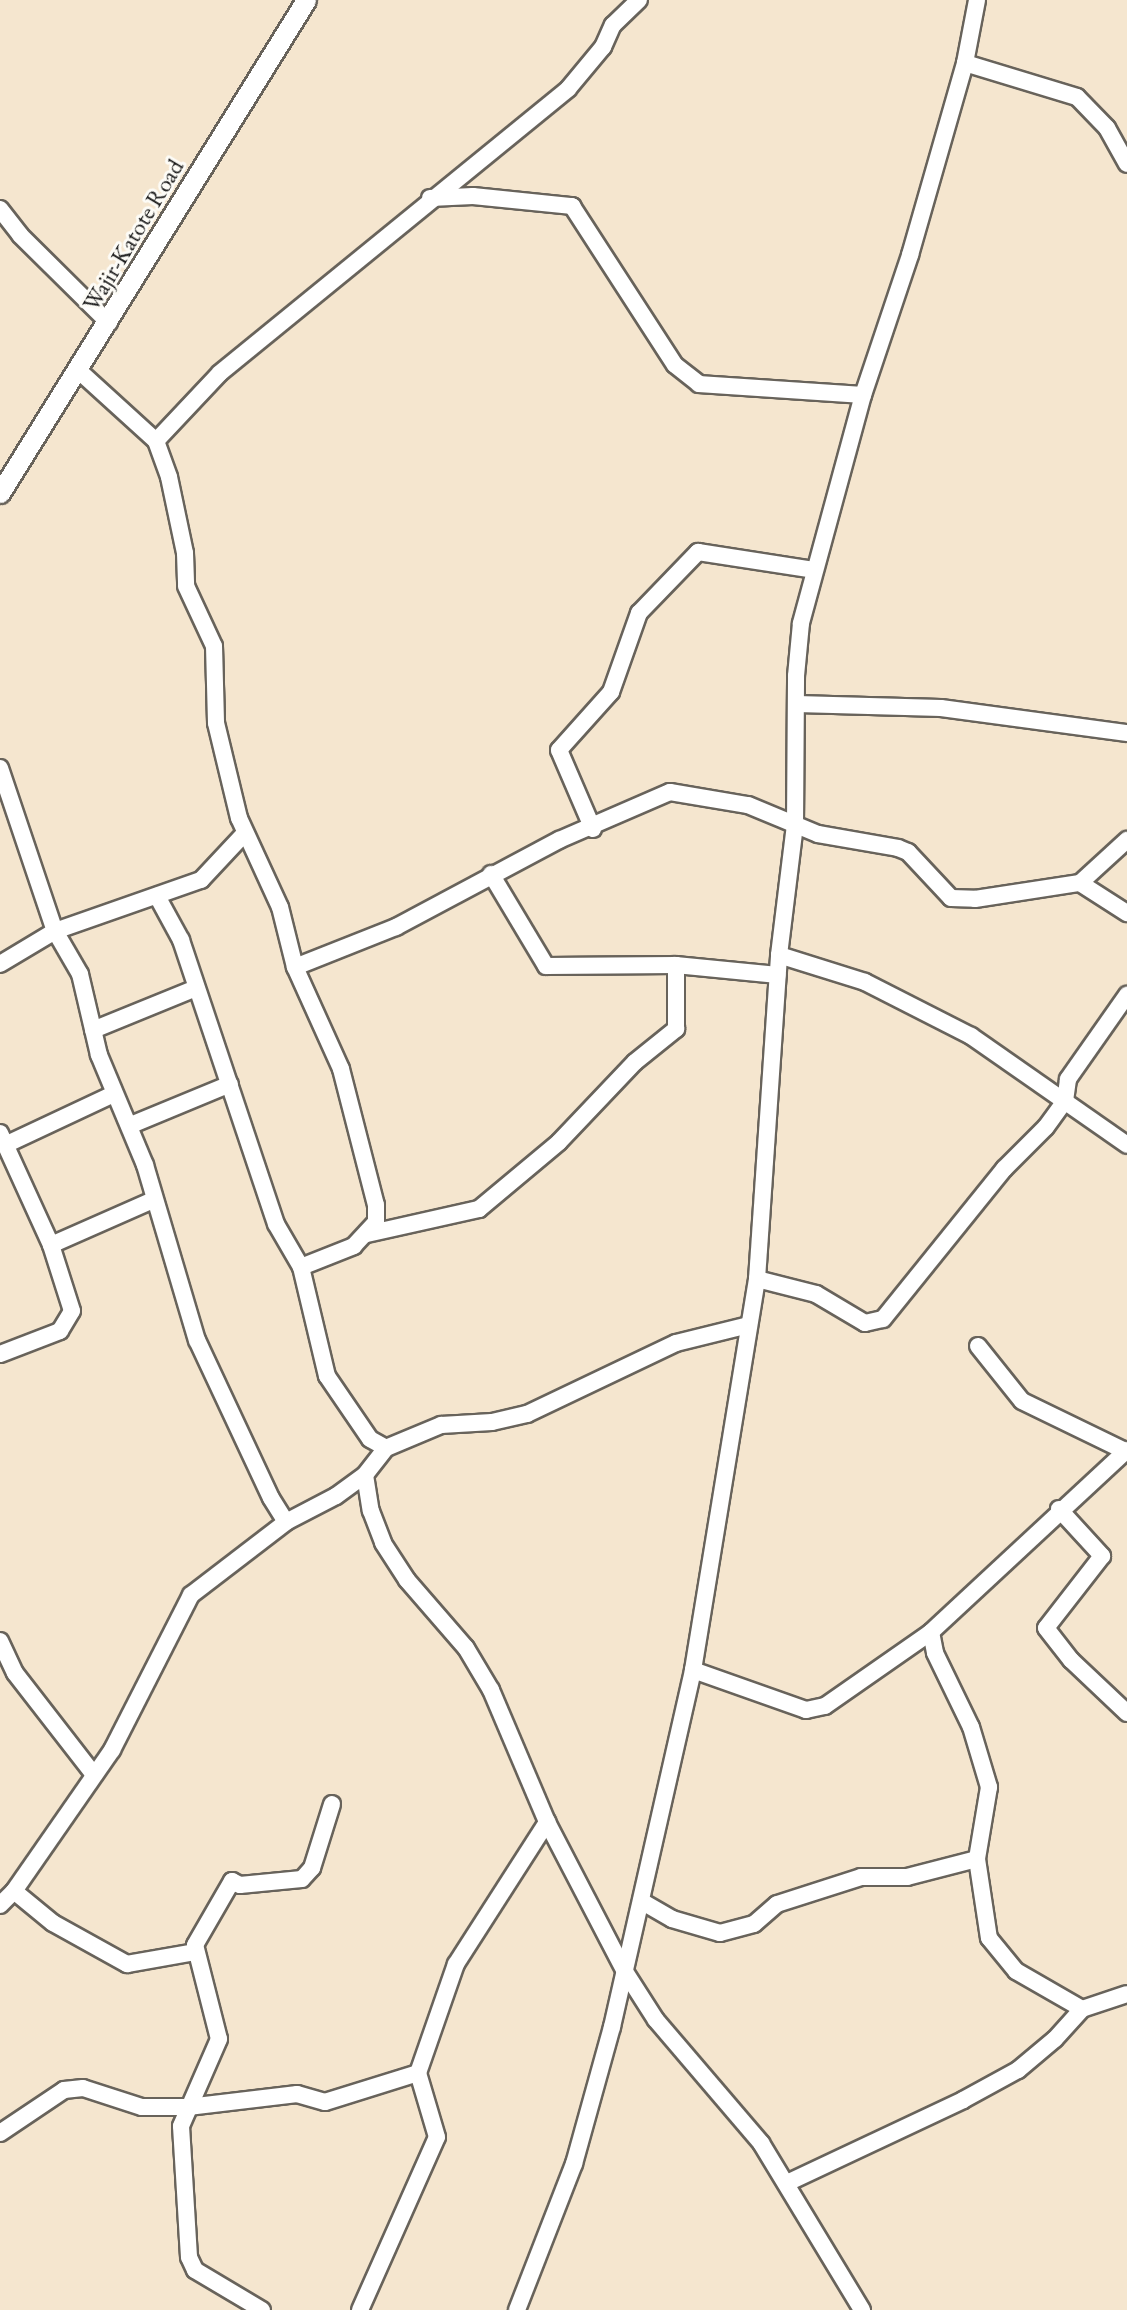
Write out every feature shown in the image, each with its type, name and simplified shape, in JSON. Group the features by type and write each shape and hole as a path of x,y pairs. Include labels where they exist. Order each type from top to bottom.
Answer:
{"street":[{"name":"Wajir-Katote Road","path":"0,494 109,323 306,0"},
{"path":"156,441 220,373 430,198 568,89 603,47 613,25 639,0"},
{"path":"517,2310 574,2164 624,1970 693,1670 757,1279 779,955 795,825 801,623 863,395 911,255 965,63 977,0"},
{"path":"965,63 1077,97 1107,128 1127,164"},
{"path":"430,198 473,196 572,206 675,365 699,384 863,395"},
{"path":"0,209 20,235 109,323"},
{"path":"78,370 156,441 169,477 185,553 186,586 214,646 219,741 245,833 280,908 295,967 341,1069 376,1205 376,1222 354,1246 301,1267"},
{"path":"593,829 559,750 611,692 639,613 698,552 814,570"},
{"path":"797,704 941,708 1127,733"},
{"path":"0,768 55,931 80,974 92,1008 93,1030 114,1094 131,1125 197,1340 286,1522"},
{"path":"295,967 396,927 491,874 670,792 747,805 795,825 908,852 951,898 975,900 1080,883 1127,840"},
{"path":"0,964 55,931 201,880 245,833"},
{"path":"491,874 547,966 676,965 778,975"},
{"path":"1080,883 1127,913"},
{"path":"157,895 181,940 276,1224 301,1267 327,1376 370,1439 386,1448"},
{"path":"779,955 822,965 908,1003 971,1036 1065,1101 1082,1118 1127,1146"},
{"path":"367,1234 479,1209 559,1142 635,1062 677,1029 676,965"},
{"path":"93,1030 196,988"},
{"path":"757,1279 816,1294 865,1323 883,1319 1065,1101 1068,1079 1127,995"},
{"path":"131,1125 230,1084"},
{"path":"0,1354 60,1331 72,1311 51,1245 2,1138 114,1094"},
{"path":"51,1245 153,1200"},
{"path":"0,1905 14,1891 112,1750 191,1595 286,1522 336,1496 365,1475 386,1448 441,1425 492,1422 527,1414 676,1343 749,1325"},
{"path":"693,1670 806,1710 834,1701 931,1632 1059,1509 1126,1450 1022,1401 978,1346"},
{"path":"365,1475 371,1511 383,1543 407,1580 466,1648 491,1690 547,1822 624,1970 656,2020 737,2113 787,2183 862,2310"},
{"path":"1059,1509 1102,1556 1046,1628 1071,1660 1127,1713"},
{"path":"931,1632 936,1653 971,1727 989,1787 977,1859 985,1923 999,1955 1030,1981 1082,2009"},
{"path":"0,1642 15,1673 94,1775"},
{"path":"262,2310 191,2264 181,2144 188,2107 208,2071 219,2039 195,1945 232,1881 240,1885 302,1879 312,1868 332,1804"},
{"path":"360,2310 437,2137 418,2073 456,1964 547,1822"},
{"path":"640,1901 672,1919 720,1933 754,1924 778,1903 860,1877 907,1877 977,1859"},
{"path":"14,1891 53,1923 127,1964 196,1952"},
{"path":"787,2183 963,2100 1018,2070 1055,2039 1082,2009 1127,1994"},
{"path":"0,2133 64,2090 83,2088 142,2106 188,2107 297,2094 325,2102 418,2073"}]}
